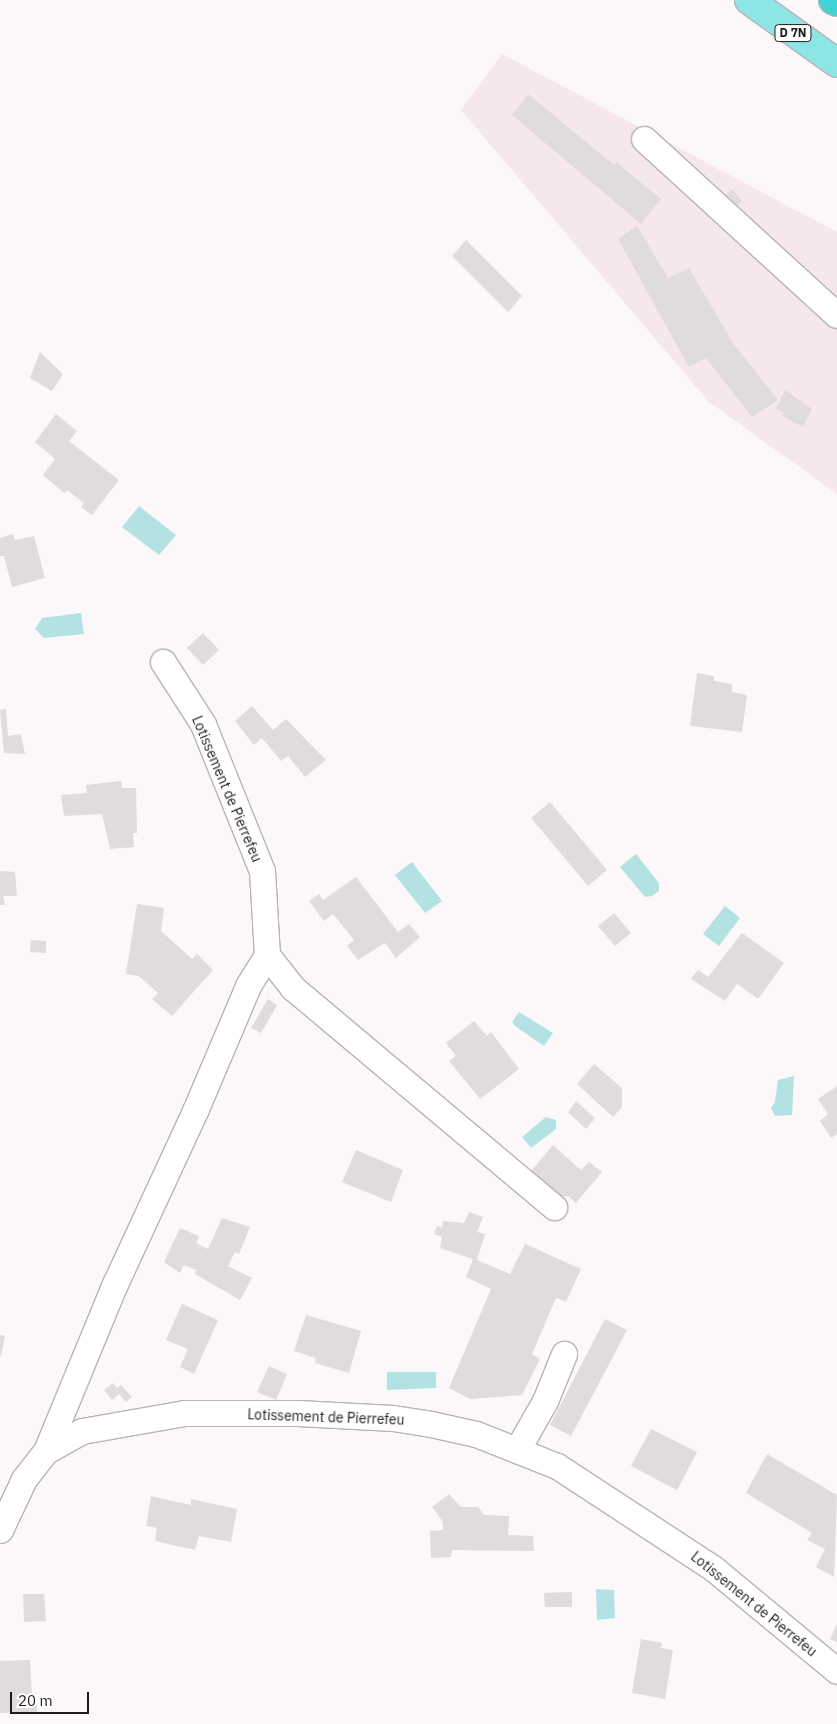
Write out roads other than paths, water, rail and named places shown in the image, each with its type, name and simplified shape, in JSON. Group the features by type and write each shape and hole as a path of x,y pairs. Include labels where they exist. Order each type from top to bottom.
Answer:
{"highway":[{"path":"833,0 837,2"}],"main road":[{"name":"D 7N","path":"750,0 837,63"}],"street":[{"path":"644,139 837,315"},
{"name":"Lotissement de Pierrefeu","path":"0,1530 24,1479 46,1451 115,1284 195,1111 249,984 266,955 262,871 203,724 163,662"},
{"path":"266,955 293,988 554,1206"},
{"path":"517,1450 545,1401 564,1354"},
{"name":"Lotissement de Pierrefeu","path":"46,1451 82,1431 184,1413 393,1418 476,1434 557,1466 713,1568 837,1671"}],"water":[{"path":"139,506 176,535 159,555 122,527"},
{"path":"81,613 84,634 44,638 35,629 42,618"},
{"path":"636,854 659,883 659,891 652,896 645,897 620,867"},
{"path":"412,862 442,901 425,913 395,875"},
{"path":"725,906 740,918 719,946 703,934"},
{"path":"519,1012 553,1033 544,1046 512,1022"},
{"path":"794,1076 792,1115 775,1116 771,1108 775,1102 778,1080"},
{"path":"546,1117 556,1120 556,1129 531,1148 522,1137"},
{"path":"387,1372 436,1372 436,1388 387,1390"},
{"path":"596,1589 614,1590 615,1618 597,1620"}]}
